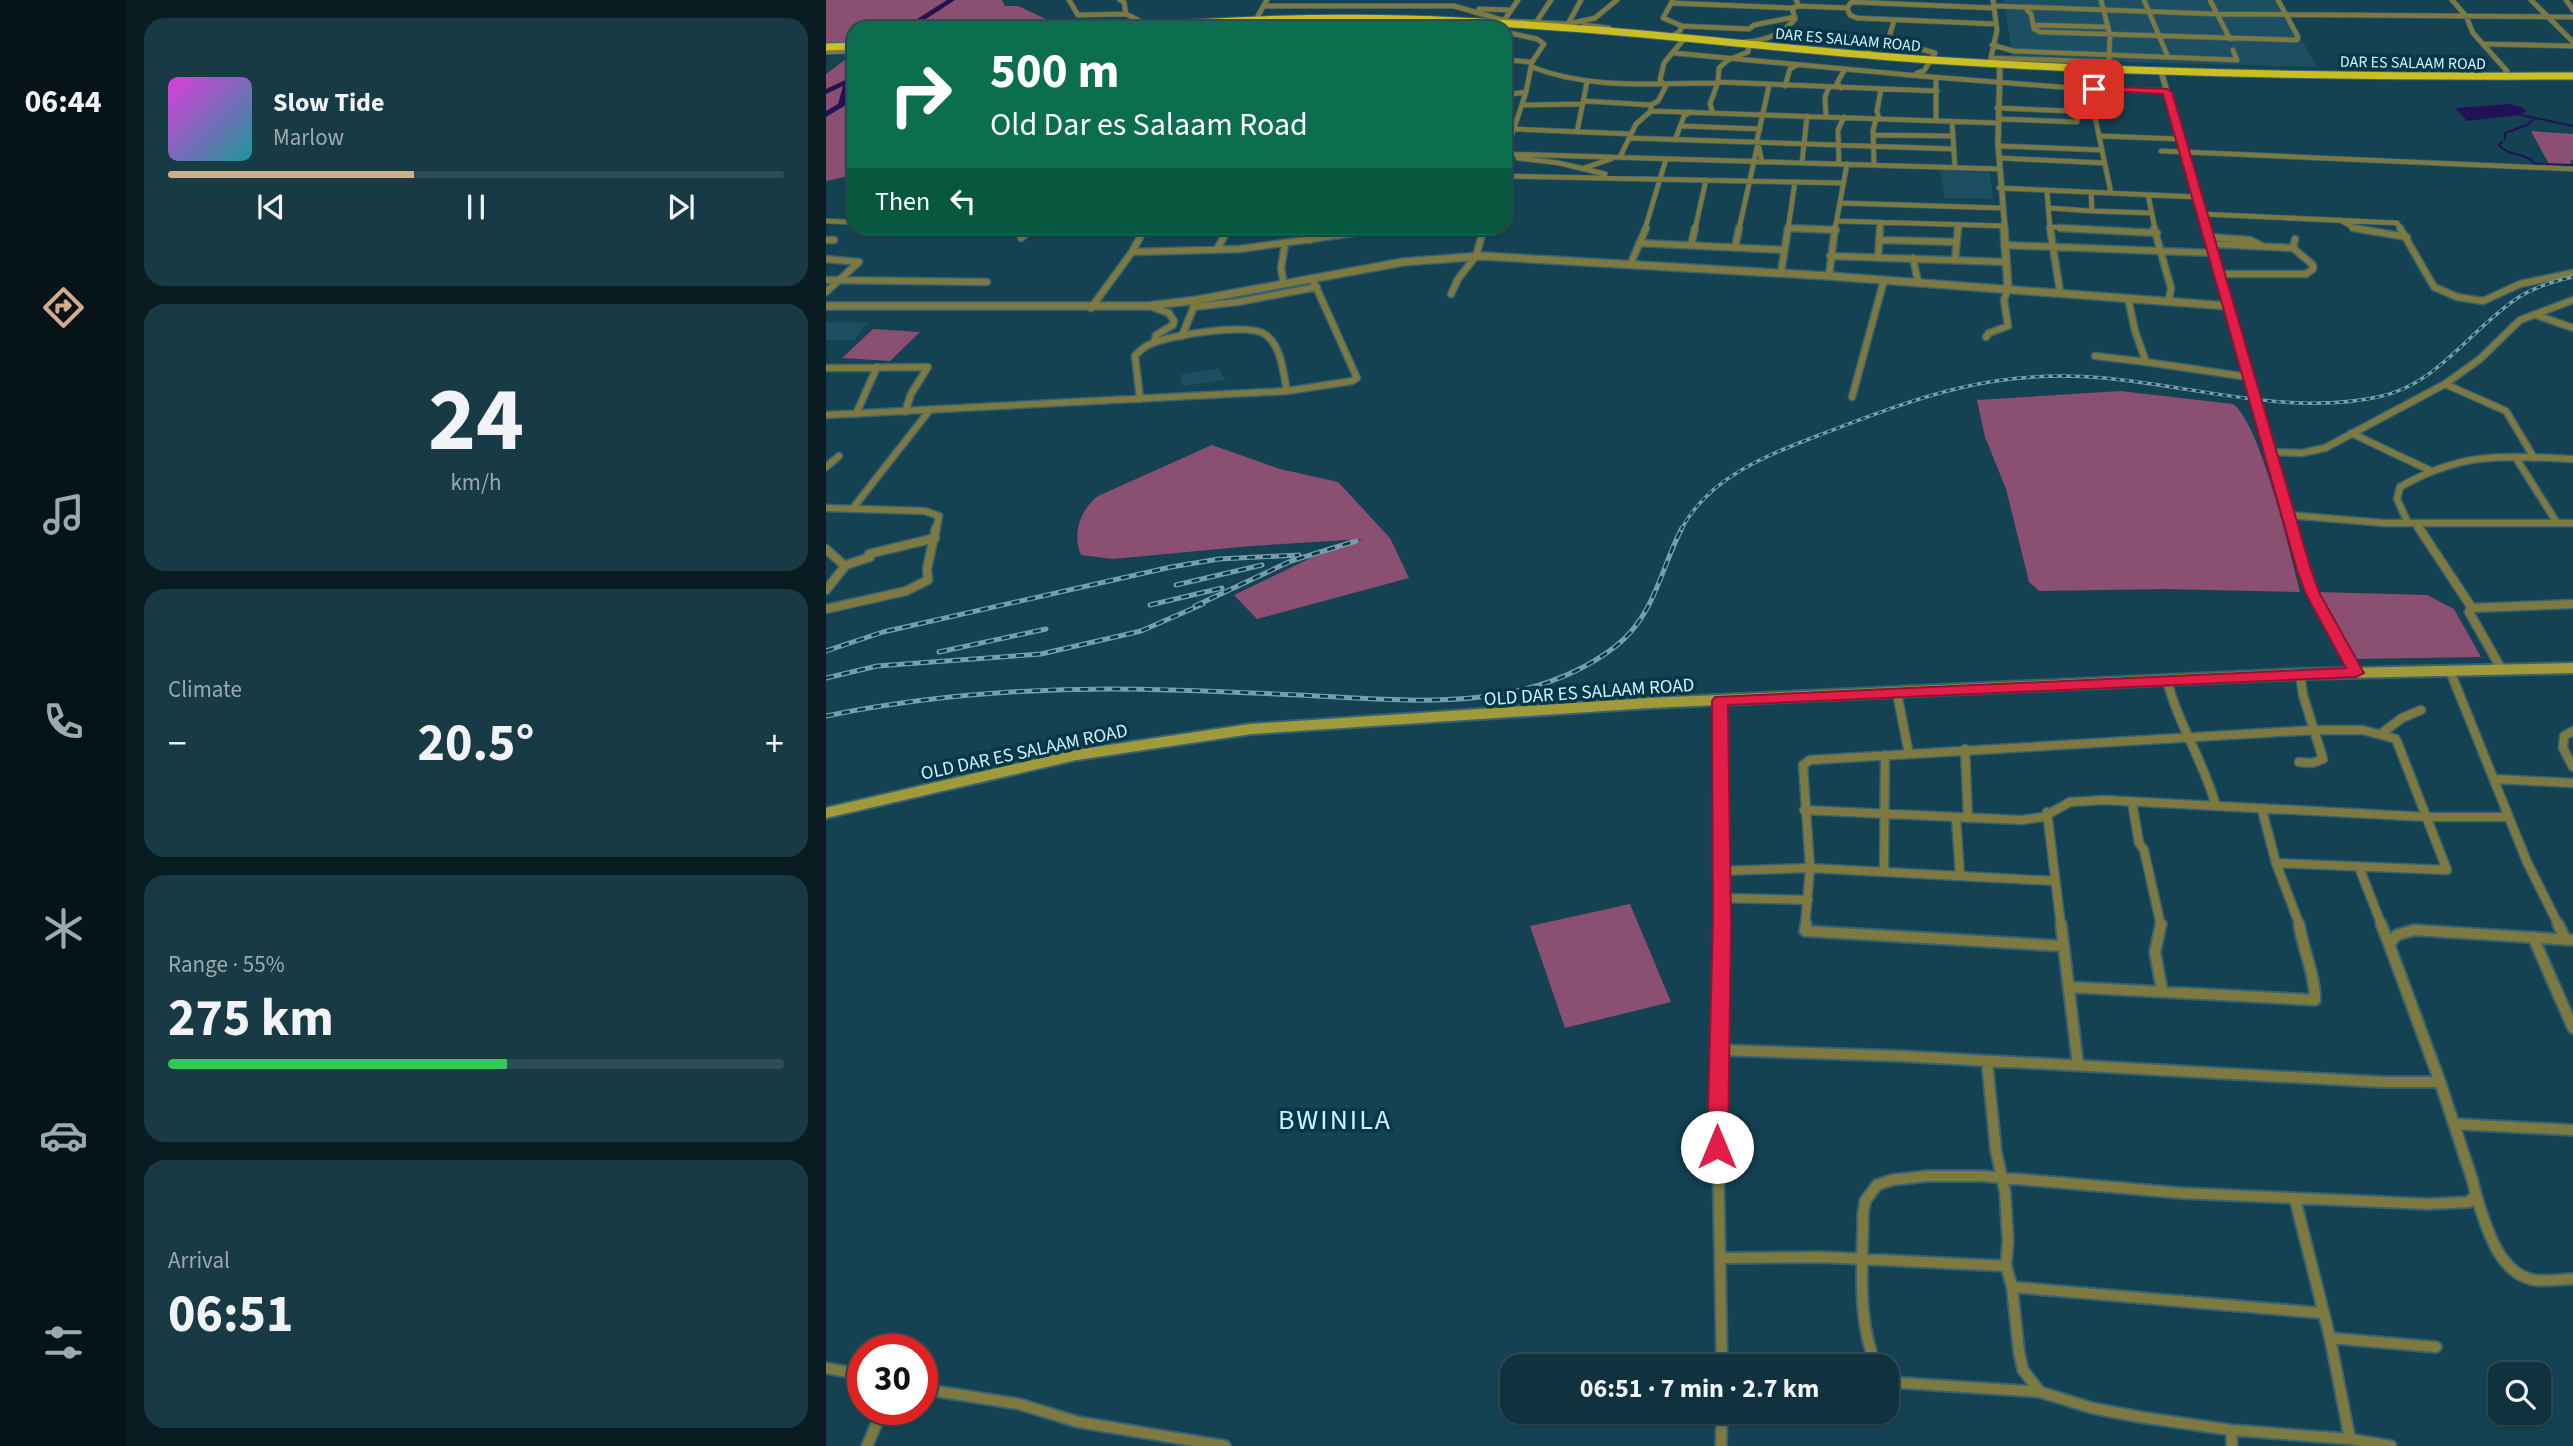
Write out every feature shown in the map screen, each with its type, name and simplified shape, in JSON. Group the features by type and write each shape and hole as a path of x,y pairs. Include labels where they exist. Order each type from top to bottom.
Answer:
{"highway":[{"name":"DAR ES SALAAM ROAD","path":"1347,21 1418,21"},
{"name":"DAR ES SALAAM ROAD","path":"1512,25 1672,37 1750,47 1930,60 1991,60 2000,63 2161,71 2573,76"},
{"path":"826,49 847,49"}],"main road":[{"name":"OLD DAR ES SALAAM ROAD","path":"826,813 1076,754 1208,734 1897,692 2300,674 2573,668"}],"street":[{"path":"1069,0 1074,13 1078,15 1126,14 1138,21"},
{"path":"1126,14 1122,1 1133,0"},
{"path":"1255,21 1267,0"},
{"path":"1296,5 1305,0"},
{"path":"1399,6 1402,0"},
{"path":"1436,6 1441,0"},
{"path":"1504,21 1518,0"},
{"path":"1537,21 1551,0"},
{"path":"1567,24 1581,0"},
{"path":"1584,25 1607,11 1618,0"},
{"path":"1745,7 1747,0"},
{"path":"1929,0 1931,6"},
{"path":"2024,0 2035,30 2040,32 2297,40 2298,37 2278,0"},
{"path":"2101,0 2110,35 2110,62 2117,69"},
{"path":"2144,0 2168,57"},
{"path":"2210,0 2230,39"},
{"path":"2452,0 2466,16 2473,33 2507,71 2501,77"},
{"path":"2531,0 2573,44"},
{"path":"2566,0 2573,10"},
{"path":"1847,8 1852,1 1925,6 1994,5 2217,14 2573,16"},
{"path":"1795,17 1754,25 1749,29 1682,26 1663,18 1672,2 1792,8 1798,3 1847,8"},
{"path":"1994,5 1997,30 1991,60 2110,62"},
{"path":"1264,6 1436,6 1511,10"},
{"path":"1362,19 1368,6"},
{"path":"1922,22 1925,6"},
{"path":"1723,43 1753,42 1779,33 1792,24 1795,17 1792,8"},
{"path":"1847,8 1850,15 1857,18 1996,24"},
{"path":"1467,9 1495,21"},
{"path":"1573,15 1596,17"},
{"path":"1512,23 1537,21 1584,25 1672,37 1682,26"},
{"path":"1891,42 1889,37 1894,21"},
{"path":"2034,25 2108,27"},
{"path":"1779,33 1844,36 1891,42 1935,53 1924,71 1917,73 1920,76"},
{"path":"1512,34 1543,41 1532,64 1527,92 1512,137"},
{"path":"1533,176 1582,168 1618,157 1636,124 1665,93 1666,86 1662,84 1661,70 1684,39"},
{"path":"1871,55 1868,50 1875,43 1882,41"},
{"path":"2484,44 2573,44"},
{"path":"1992,45 2014,51 2237,60 2233,50"},
{"path":"1713,113 1710,104 1718,83 1719,68 1750,47 1765,62"},
{"path":"1674,52 1728,60 1920,76 2167,92"},
{"path":"1512,61 1532,64 1559,78 1587,82 1718,83 1937,91"},
{"path":"1986,337 1989,333 2008,326 2004,300 2008,288 2005,226 1999,188 1997,108 2000,63"},
{"path":"1785,86 1790,69 1797,65"},
{"path":"1841,88 1837,83 1845,69"},
{"path":"2161,71 2269,452 2313,594 2356,673"},
{"path":"1936,79 1936,121"},
{"path":"1868,89 1870,81"},
{"path":"1577,132 1587,82"},
{"path":"1762,162 1758,143 1762,114 1768,104 1769,86"},
{"path":"1826,116 1825,97 1829,87"},
{"path":"1874,165 1881,89"},
{"path":"2107,90 2100,93 2100,97 2095,101 2094,112 2111,193"},
{"path":"1512,95 1527,92"},
{"path":"1512,99 1523,102 1584,103 1690,112 1952,122 2077,122 2077,112"},
{"path":"1997,108 2094,112"},
{"path":"1675,140 1684,116 1690,112"},
{"path":"1802,163 1807,116"},
{"path":"1839,164 1839,125 1844,117"},
{"path":"1952,122 1955,167"},
{"path":"1682,126 1760,129"},
{"path":"1515,129 1675,140 1954,149"},
{"path":"1875,135 1952,136"},
{"path":"2100,136 2180,139"},
{"path":"1735,248 1758,143"},
{"path":"1999,146 2102,150"},
{"path":"2161,151 2573,169"},
{"path":"1512,156 2000,169"},
{"path":"1512,157 1559,163 1616,177"},
{"path":"2000,158 2104,163"},
{"path":"1631,263 1666,159"},
{"path":"1829,276 1830,256 1847,164"},
{"path":"1512,176 1842,183"},
{"path":"1691,245 1706,180"},
{"path":"1781,273 1795,181"},
{"path":"1999,188 2197,197"},
{"path":"2047,191 2052,247 2060,292"},
{"path":"2091,192 2092,211"},
{"path":"2148,195 2159,251 2171,288 2169,301"},
{"path":"1840,203 2001,208"},
{"path":"1914,205 1914,223"},
{"path":"2049,208 2152,213"},
{"path":"2202,214 2398,223 2434,287 2465,299 2483,301 2520,284 2573,273"},
{"path":"2338,219 2354,229 2407,237"},
{"path":"1838,220 2005,226"},
{"path":"826,221 847,222"},
{"path":"1878,258 1880,222"},
{"path":"1955,260 1958,225"},
{"path":"2051,227 2157,233"},
{"path":"1788,228 1836,230"},
{"path":"1021,238 1025,235"},
{"path":"1091,308 1142,235"},
{"path":"1217,249 1225,235"},
{"path":"1309,235 1310,240"},
{"path":"1132,252 1285,244 1343,235"},
{"path":"1451,294 1458,279 1476,256 1482,235"},
{"path":"2293,248 2295,239"},
{"path":"826,240 834,240"},
{"path":"1881,240 1956,242"},
{"path":"2210,241 2293,248 2313,265 2306,274 2219,274"},
{"path":"1639,243 1784,250"},
{"path":"1284,283 1281,269 1285,244"},
{"path":"2004,245 2213,253"},
{"path":"1195,304 1284,283 1403,262 1476,256 1829,276 2228,306"},
{"path":"1830,256 2006,262"},
{"path":"1913,258 1918,282"},
{"path":"826,260 859,262 826,292"},
{"path":"826,415 1287,391 1346,383 1357,378 1312,278"},
{"path":"826,280 987,282"},
{"path":"1852,397 1884,280"},
{"path":"826,306 1148,306 1238,302 1317,287"},
{"path":"2128,298 2146,362"},
{"path":"2269,452 2314,452 2445,384 2480,359 2520,320 2573,300"},
{"path":"1182,336 1195,304"},
{"path":"1148,306 1170,313 1174,323"},
{"path":"2535,315 2573,328"},
{"path":"1154,342 1156,335 1189,317"},
{"path":"1140,399 1135,353 1143,346 1182,336 1248,330 1265,332 1273,340 1287,391"},
{"path":"2127,359 2142,355"},
{"path":"2095,356 2248,377"},
{"path":"856,414 877,367"},
{"path":"826,376 828,368 928,367 911,394 905,412"},
{"path":"2445,384 2506,411 2532,458"},
{"path":"853,508 929,411"},
{"path":"2351,433 2429,470"},
{"path":"826,467 839,456"},
{"path":"2472,608 2412,524 2397,494 2400,488 2429,470 2468,458 2518,462 2532,458 2573,459"},
{"path":"2518,462 2557,523"},
{"path":"826,508 935,513 939,516 926,581 900,593 826,609"},
{"path":"2288,515 2355,522 2412,524 2573,523"},
{"path":"826,590 845,566 870,557 869,554 935,538"},
{"path":"826,550 845,566"},
{"path":"2472,608 2573,604"},
{"path":"2472,608 2469,612 2502,670"},
{"path":"2450,671 2527,862 2569,940"},
{"path":"2299,762 2312,763 2323,759 2301,691 2300,674"},
{"path":"2167,680 2172,705 2211,781 2216,806"},
{"path":"1897,692 1909,754"},
{"path":"1720,701 1720,1050 1717,1102 1722,1354"},
{"path":"2382,733 2402,718 2421,710"},
{"path":"2064,946 1805,931 1810,868 1803,765 1810,760 1825,758 2314,730 2382,733 2396,739 2447,870 2276,863"},
{"path":"2573,731 2564,736 2563,748 2573,767"},
{"path":"1965,750 1968,818"},
{"path":"1884,871 1880,841 1885,815 1885,755"},
{"path":"2494,779 2573,783"},
{"path":"1804,810 2034,819 2081,800 2427,817 2508,817"},
{"path":"2132,802 2139,843 2149,868 2161,926 2155,952 2162,990"},
{"path":"2069,987 2315,1000 2315,983 2302,945 2300,920 2276,863 2262,810"},
{"path":"2047,812 2078,1065"},
{"path":"1956,818 1960,875"},
{"path":"2359,867 2455,1124 2484,1220 2507,1265 2516,1274 2531,1279 2573,1279"},
{"path":"1720,871 1810,868 2055,881"},
{"path":"1721,898 1808,900"},
{"path":"2389,944 2397,935 2414,930 2569,940"},
{"path":"2533,937 2573,1028"},
{"path":"1720,1050 2078,1065 2383,1082 2440,1082"},
{"path":"1987,1062 1993,1133 2007,1213 2006,1266 2012,1287 2018,1352 2023,1370 2040,1392"},
{"path":"2455,1124 2573,1130"},
{"path":"1871,1354 1868,1347 1861,1260 1865,1201 1877,1185 1900,1178 1927,1176 2002,1179 2295,1199 2439,1204 2469,1202 2476,1195"},
{"path":"2295,1199 2330,1338 2350,1439"},
{"path":"1721,1258 2006,1266"},
{"path":"2012,1287 2322,1313"},
{"path":"2330,1338 2436,1347"},
{"path":"826,1368 847,1372"},
{"path":"1899,1382 2040,1392 2092,1408 2140,1417 2231,1430 2350,1439 2391,1446"},
{"path":"938,1391 1019,1404 1078,1422 1225,1446"},
{"path":"1721,1446 1722,1424"},
{"path":"867,1446 876,1425"},
{"path":"2231,1430 2232,1446"}],"shaded area":[{"path":"826,0 1002,0 1005,6 1018,6 1050,21 847,21 847,43 826,43"},
{"path":"2004,0 2279,0 2317,67 2013,59"},
{"path":"847,58 847,176 826,181 826,74"},
{"path":"2509,104 2527,111 2520,115 2467,121 2455,108"},
{"path":"2531,131 2573,134 2573,160 2570,161 2572,165 2549,164"},
{"path":"1940,170 1990,173 1993,199 1945,198"},
{"path":"826,322 867,323 854,340 826,340"},
{"path":"873,329 920,332 890,361 842,358"},
{"path":"1219,368 1225,380 1183,386 1180,375"},
{"path":"2120,391 2233,404 2244,416 2264,462 2300,592 2165,589 2039,591 2029,582 2006,489 1985,437 1977,400"},
{"path":"1212,445 1280,469 1338,482 1390,538 1409,578 1257,619 1234,595 1319,554 1363,539 1113,559 1081,555 1077,539 1079,523 1086,508 1098,496"},
{"path":"2317,592 2427,595 2454,609 2481,657 2356,659"},
{"path":"1630,904 1671,1002 1565,1028 1530,926"}],"waterway":[{"path":"918,21 952,0"},
{"path":"826,92 847,81"},
{"path":"826,115 842,105 847,87"},
{"path":"2520,115 2535,118"},
{"path":"2505,140 2505,133 2527,125 2535,118"},
{"path":"2535,118 2573,126"},
{"path":"2502,142 2499,145 2503,149 2528,158 2539,168"},
{"path":"2538,164 2573,165"}],"railway":[{"path":"1681,530 1706,496 1758,461 1889,409 1991,382 2026,377 2064,376 2138,382 2275,401 2344,402 2378,397 2399,391 2436,369 2519,297 2545,285 2573,277"},
{"path":"826,716 932,699 1038,691 1181,690 1422,700 1504,694 1543,684 1581,668 1616,646 1629,634 1648,606 1681,530"},
{"path":"1195,606 1291,561 1356,541"},
{"path":"826,651 883,632 1171,567 1219,559 1299,555"},
{"path":"1176,585 1262,565"},
{"path":"1150,605 1222,588"},
{"path":"826,678 877,666 1041,654 1141,631 1203,604"},
{"path":"939,652 1046,629"}],"district":[{"name":"BWINILA","path":"1335,1119"}],"route":[{"path":"1717,1147 1722,922 1720,701 2356,673 2313,594 2304,570 2167,92 2094,89"}]}
